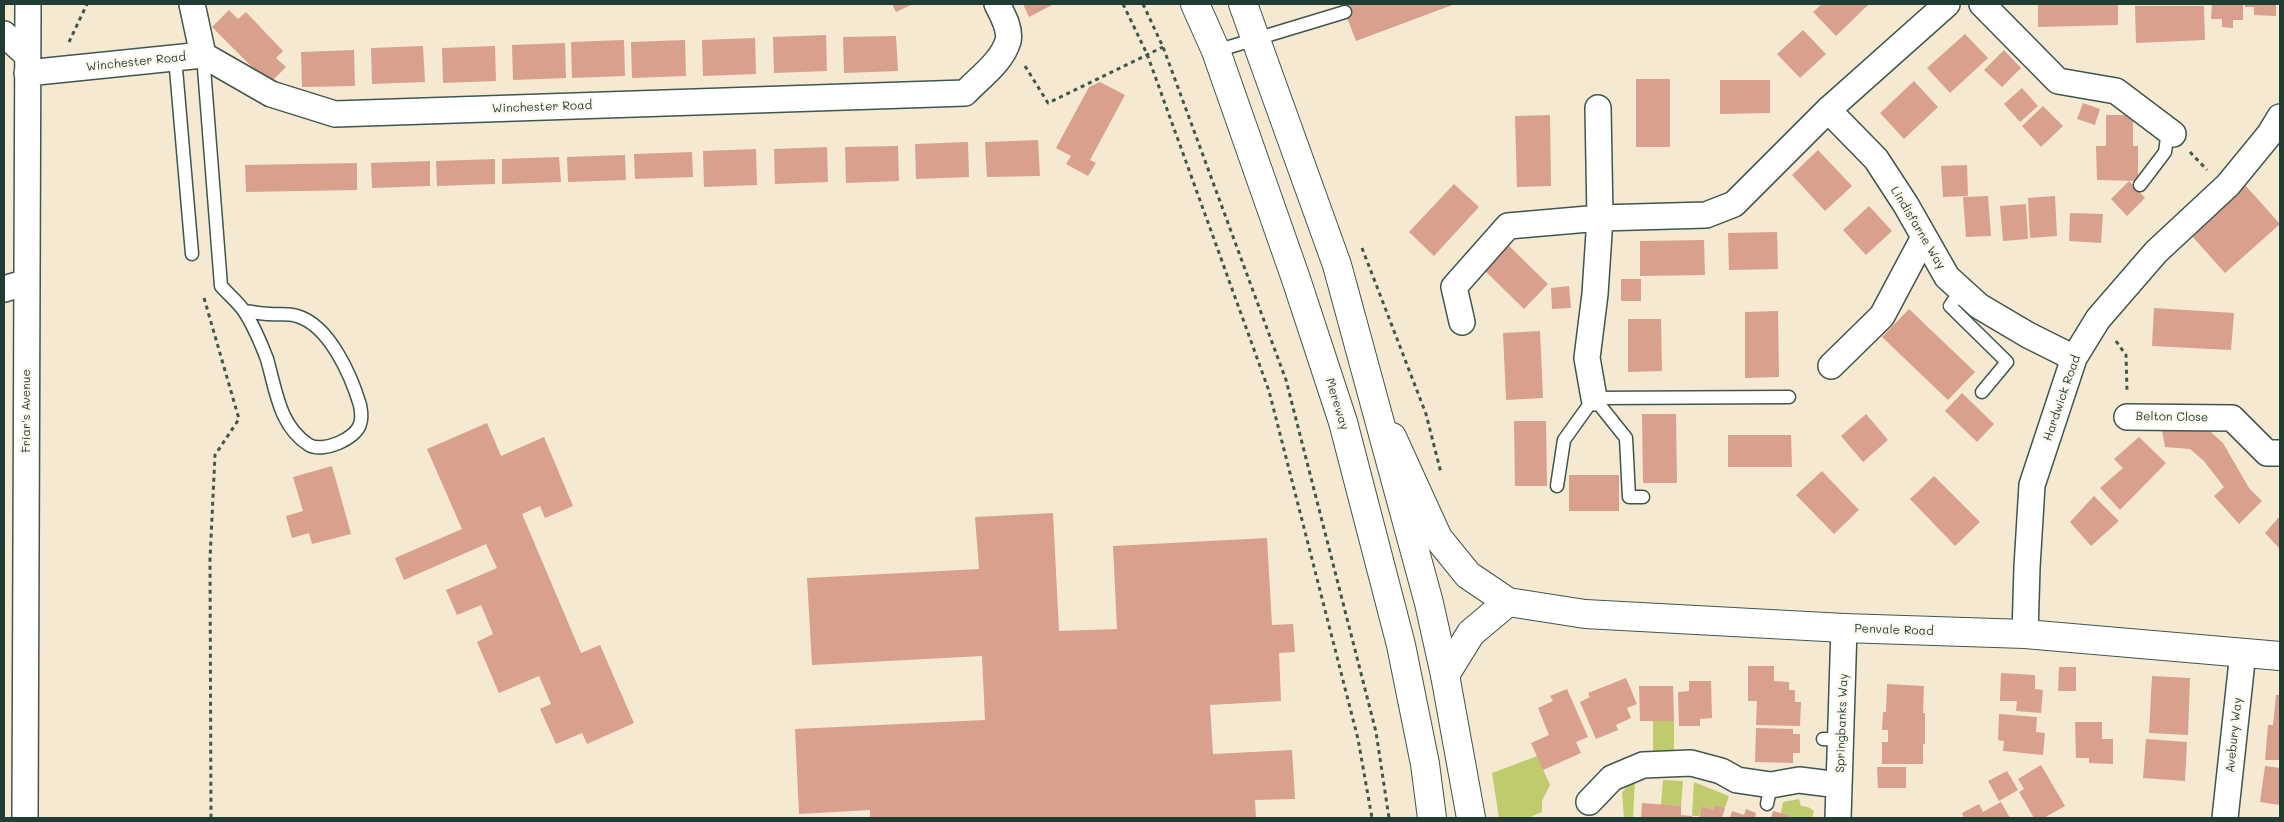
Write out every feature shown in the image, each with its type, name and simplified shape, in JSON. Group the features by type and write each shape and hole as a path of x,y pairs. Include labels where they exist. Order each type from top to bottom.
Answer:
{"main road":[{"name":"Mereway","path":"1195,4 1216,51 1296,279 1343,422 1401,645 1425,764 1432,818"},
{"path":"1243,4 1254,39 1337,265 1429,603 1445,675 1470,818"},
{"path":"1369,386 1438,538 1468,575 1508,602 1471,633 1445,675"},
{"name":"Penvale Road","path":"1508,602 1585,614 1844,628 2025,634 2280,656"}],"street":[{"name":"Friar's Avenue","path":"25,818 15,285 27,64 28,4"},
{"path":"192,4 203,55"},
{"path":"997,4 1006,21 1008,40"},
{"path":"1462,322 1454,287 1508,226 1600,218 1706,215 1734,204 1828,110 1947,4"},
{"path":"1982,4 2058,80 2116,91 2171,132"},
{"path":"4,34 27,64"},
{"name":"Winchester Road","path":"27,64 54,70 203,55 270,94 335,114 965,93 999,57 1008,40"},
{"path":"1594,398 1587,358 1595,294 1600,218 1598,108"},
{"name":"Lindisfarne Way","path":"1828,110 1876,159 1906,205 1947,277 1979,306 2028,335 2074,358"},
{"name":"Hardwick Road","path":"2025,634 2032,485 2074,358 2098,319 2156,252 2224,188 2269,135 2280,118"},
{"path":"1831,366 1882,316 1924,237"},
{"name":"Belton Close","path":"2127,417 2232,418 2267,453 2280,453"},
{"name":"Springbanks Way","path":"1838,818 1839,785 1832,739 1844,628"},
{"name":"Avebury Way","path":"2225,818 2243,652"},
{"path":"1589,802 1612,778 1691,763 1721,771 1769,794 1799,780 1839,785"}],"lane":[{"path":"1216,51 1345,12"},
{"path":"203,55 221,286 244,311 266,358 283,416 294,432 311,446 325,447 335,446 351,436 360,425 361,409 356,392 335,350 320,330 306,318 294,315 244,311"},
{"path":"175,57 192,254"},
{"path":"2140,185 2165,152 2171,132"},
{"path":"1961,290 1950,306 2007,362 1982,392"},
{"path":"1594,398 1789,397"},
{"path":"1557,486 1564,440 1594,398"},
{"path":"1594,398 1626,438 1629,497 1643,497"}],"path":[{"path":"54,70 87,4"},
{"path":"1123,4 1148,54 1269,391 1358,739 1372,818"},
{"path":"1143,4 1163,47 1286,380 1376,732 1389,818"},
{"path":"1008,40 1048,103 1163,47"},
{"path":"2171,132 2224,188"},
{"path":"1360,241 1426,414 1442,478"},
{"path":"192,254 239,420 215,455 210,559 211,818"},
{"name":"Belton Close","path":"2098,319 2126,355 2127,417"}],"green space":[{"path":"1653,721 1674,721 1674,751 1653,751"},
{"path":"1537,756 1550,785 1542,801 1542,812 1528,818 1499,818 1492,773"},
{"path":"1635,779 1633,818 1624,818 1622,792"},
{"path":"1663,780 1683,781 1681,806 1661,805"},
{"path":"1694,782 1729,796 1725,808 1715,805 1713,810 1703,806 1699,816 1692,816"},
{"path":"1799,799 1801,806 1808,807 1814,811 1812,818 1788,818 1788,815 1781,813 1783,802"}],"building":[{"path":"892,4 913,4 896,12"},
{"path":"1023,4 1054,4 1029,17"},
{"path":"1342,4 1455,4 1356,41"},
{"path":"1822,4 1869,4 1836,36 1813,12"},
{"path":"2038,4 2118,4 2118,25 2038,27"},
{"path":"2212,4 2243,4 2243,20 2233,20 2233,28 2222,27 2222,19 2211,19"},
{"path":"2245,4 2276,4 2276,16 2254,15 2254,7 2245,7"},
{"path":"2135,6 2204,6 2205,40 2136,43"},
{"path":"229,10 238,19 246,12 283,51 276,58 286,67 269,84 212,27"},
{"path":"1803,30 1826,54 1800,78 1777,54"},
{"path":"1965,34 1988,58 1950,93 1927,68"},
{"path":"826,35 827,71 774,73 773,37"},
{"path":"896,36 898,71 844,73 843,37"},
{"path":"755,38 756,74 703,76 702,40"},
{"path":"624,40 625,76 572,78 571,42"},
{"path":"685,40 686,76 632,78 631,42"},
{"path":"565,43 566,78 513,80 512,45"},
{"path":"423,46 425,82 372,84 371,48"},
{"path":"495,46 496,81 443,83 442,48"},
{"path":"354,50 355,86 302,87 301,52"},
{"path":"2004,50 2021,68 2002,87 1984,70"},
{"path":"1636,79 1670,79 1670,147 1636,147"},
{"path":"1720,80 1770,80 1770,113 1720,114"},
{"path":"1914,81 1938,107 1904,139 1880,113"},
{"path":"1100,82 1125,95 1090,160 1096,163 1088,176 1066,164 1071,156 1056,148 1089,87"},
{"path":"2022,88 2038,106 2020,122 2004,104"},
{"path":"2083,103 2100,109 2095,125 2077,119"},
{"path":"2043,106 2063,126 2041,147 2022,126"},
{"path":"1550,115 1551,186 1517,187 1515,116"},
{"path":"2106,115 2133,115 2133,146 2138,146 2138,181 2097,180 2096,146 2106,146"},
{"path":"1038,140 1040,176 987,177 985,142"},
{"path":"968,142 969,177 916,179 915,144"},
{"path":"898,146 899,181 846,183 845,147"},
{"path":"827,147 828,182 775,184 774,149"},
{"path":"756,149 757,185 704,187 703,151"},
{"path":"1818,150 1852,186 1825,211 1792,175"},
{"path":"692,152 693,177 635,179 634,154"},
{"path":"625,155 626,180 568,182 567,157"},
{"path":"559,157 561,182 502,184 502,159"},
{"path":"495,159 495,184 437,186 436,161"},
{"path":"430,161 430,186 372,188 371,163"},
{"path":"357,163 357,190 246,192 245,165"},
{"path":"1967,165 1968,196 1943,197 1941,166"},
{"path":"2129,181 2145,198 2127,216 2111,199"},
{"path":"1454,184 1479,207 1434,256 1409,232"},
{"path":"2245,185 2280,224 2225,273 2191,235"},
{"path":"1988,196 1991,236 1966,237 1963,197"},
{"path":"2055,196 2057,236 2030,238 2028,198"},
{"path":"2026,204 2028,239 2003,241 2000,206"},
{"path":"1869,206 1892,231 1866,255 1843,230"},
{"path":"2070,213 2103,214 2101,243 2069,241"},
{"path":"1777,232 1778,269 1729,270 1728,233"},
{"path":"1704,240 1705,275 1640,276 1640,241"},
{"path":"1504,241 1548,284 1524,309 1480,266"},
{"path":"1621,279 1641,279 1641,301 1621,301"},
{"path":"1569,286 1571,308 1552,309 1551,288"},
{"path":"2154,308 2234,313 2231,350 2152,346"},
{"path":"1909,309 1975,372 1948,400 1882,337"},
{"path":"1778,311 1779,377 1745,378 1745,312"},
{"path":"1628,319 1661,319 1662,371 1628,372"},
{"path":"1540,331 1543,398 1506,400 1503,333"},
{"path":"1962,393 1994,424 1977,442 1945,411"},
{"path":"1642,414 1676,414 1677,483 1643,483"},
{"path":"1866,414 1888,440 1863,462 1841,436"},
{"path":"1514,421 1546,421 1547,486 1515,486"},
{"path":"487,423 501,456 544,437 573,506 545,518 540,506 522,514 581,653 600,645 634,723 587,744 582,733 556,744 540,709 551,704 539,676 499,693 477,642 493,634 481,605 457,615 446,590 497,568 486,544 404,580 395,558 462,529 427,449"},
{"path":"2161,425 2203,425 2223,443 2249,488 2262,501 2239,524 2214,496 2224,487 2204,461 2190,449 2165,447"},
{"path":"1728,435 1791,435 1792,467 1728,467"},
{"path":"2139,437 2166,463 2120,510 2100,488 2123,468 2114,459"},
{"path":"332,466 351,534 312,544 309,533 292,538 286,516 303,511 293,477"},
{"path":"1822,471 1859,510 1834,534 1796,495"},
{"path":"1569,475 1619,475 1619,511 1569,511"},
{"path":"1934,476 1980,522 1955,546 1910,499"},
{"path":"2094,496 2119,521 2091,546 2070,522"},
{"path":"1053,513 1059,631 1117,629 1113,546 1267,538 1272,625 1293,624 1295,652 1279,653 1281,701 1210,705 1213,754 1292,750 1295,799 1255,800 1256,818 870,818 870,810 799,814 795,729 985,720 982,656 812,665 807,578 979,569 975,517"},
{"path":"2280,516 2280,549 2265,533"},
{"path":"1748,666 1774,666 1774,681 1789,682 1789,690 1795,690 1795,702 1801,702 1800,726 1756,725 1757,701 1748,701"},
{"path":"2059,667 2076,667 2076,691 2058,691"},
{"path":"2001,673 2035,675 2035,689 2043,690 2041,713 2016,711 2017,701 2000,701"},
{"path":"2152,676 2190,678 2188,735 2149,733"},
{"path":"1626,678 1637,704 1627,708 1631,718 1616,725 1618,730 1596,739 1580,702 1590,697 1588,693"},
{"path":"1689,681 1711,681 1712,718 1700,719 1700,726 1679,726 1678,692 1689,691"},
{"path":"1887,684 1924,686 1925,744 1923,744 1923,764 1882,764 1882,742 1888,742 1888,730 1882,730 1883,712 1886,712"},
{"path":"1639,686 1673,686 1674,721 1640,721"},
{"path":"1567,689 1588,737 1576,742 1581,753 1543,770 1531,743 1549,735 1538,708 1553,701 1550,696"},
{"path":"2276,695 2280,695 2280,760 2265,760 2268,725 2273,725"},
{"path":"1999,714 2037,717 2036,732 2045,733 2043,755 2003,751 2004,741 1998,740"},
{"path":"2075,722 2102,722 2102,739 2113,739 2113,764 2089,763 2089,758 2076,758"},
{"path":"1756,728 1793,729 1793,734 1800,734 1800,753 1793,753 1793,763 1755,762"},
{"path":"2146,739 2187,742 2185,781 2143,778"},
{"path":"2041,765 2065,806 2044,818 2034,818 2019,792 2024,789 2018,779"},
{"path":"2265,766 2280,768 2280,805 2260,802"},
{"path":"1877,767 1906,767 1906,788 1878,788"},
{"path":"2007,771 2018,790 1999,801 1988,781"},
{"path":"2001,802 2010,818 1964,818 1962,813 1979,804 1983,812"},
{"path":"1642,803 1681,806 1681,815 1692,816 1692,818 1641,818"},
{"path":"1715,805 1725,808 1722,818 1699,818 1702,806 1713,810"},
{"path":"1746,809 1756,813 1755,818 1730,818 1732,811 1744,815"},
{"path":"1773,811 1789,815 1788,818 1771,818"}]}
